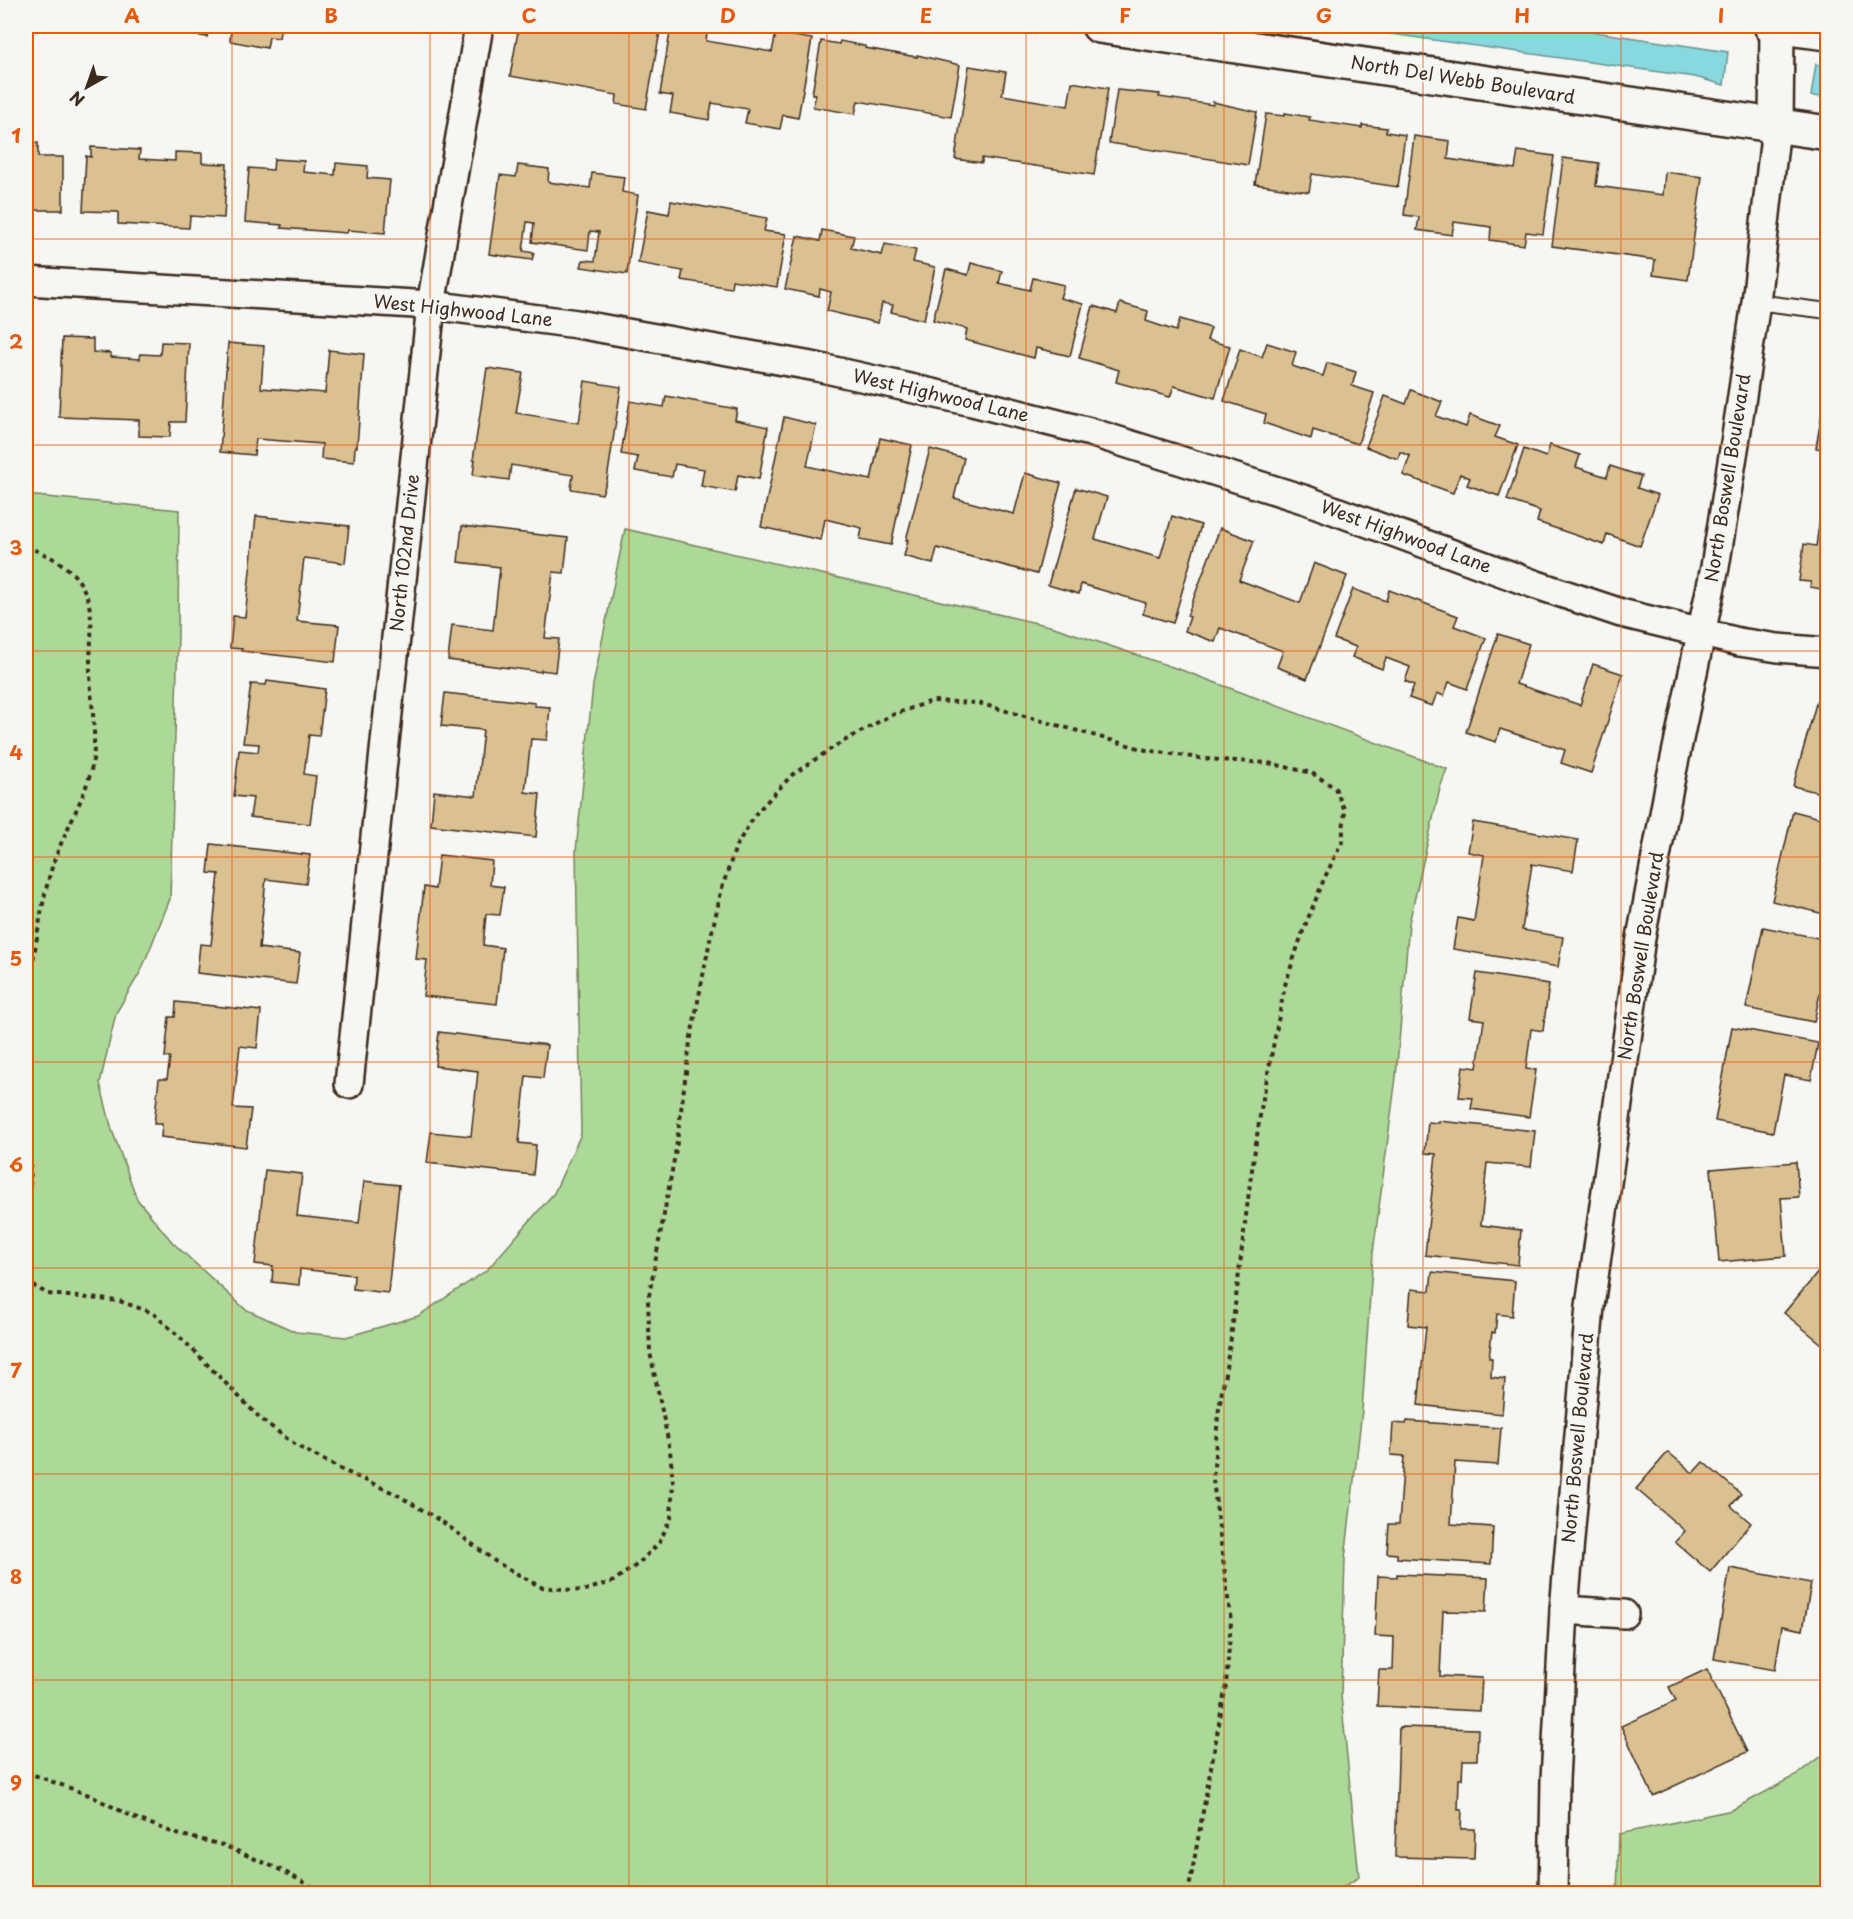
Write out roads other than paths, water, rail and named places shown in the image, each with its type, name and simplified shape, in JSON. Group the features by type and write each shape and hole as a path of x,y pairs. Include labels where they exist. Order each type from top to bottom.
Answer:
{"street":[{"name":"North 102nd Drive","path":"350,1084 431,305 479,26"},
{"name":"North Del Webb Boulevard","path":"1099,26 1827,133"},
{"path":"1771,26 1827,33"},
{"name":"North Boswell Boulevard","path":"1553,1893 1555,1780 1564,1610 1590,1306 1641,938 1700,633 1715,567 1756,302 1776,127 1777,26"},
{"name":"West Highwood Lane","path":"26,281 431,305 577,324 741,352 892,383 1101,435 1306,500 1578,600 1700,633 1778,648 1827,652"},
{"path":"1564,1610 1624,1614"}],"lane":[{"path":"1756,302 1827,311"}],"water":[{"path":"1334,26 1555,26 1728,52 1724,85 1695,77"},
{"path":"1816,64 1827,67 1827,97 1811,96"}]}
